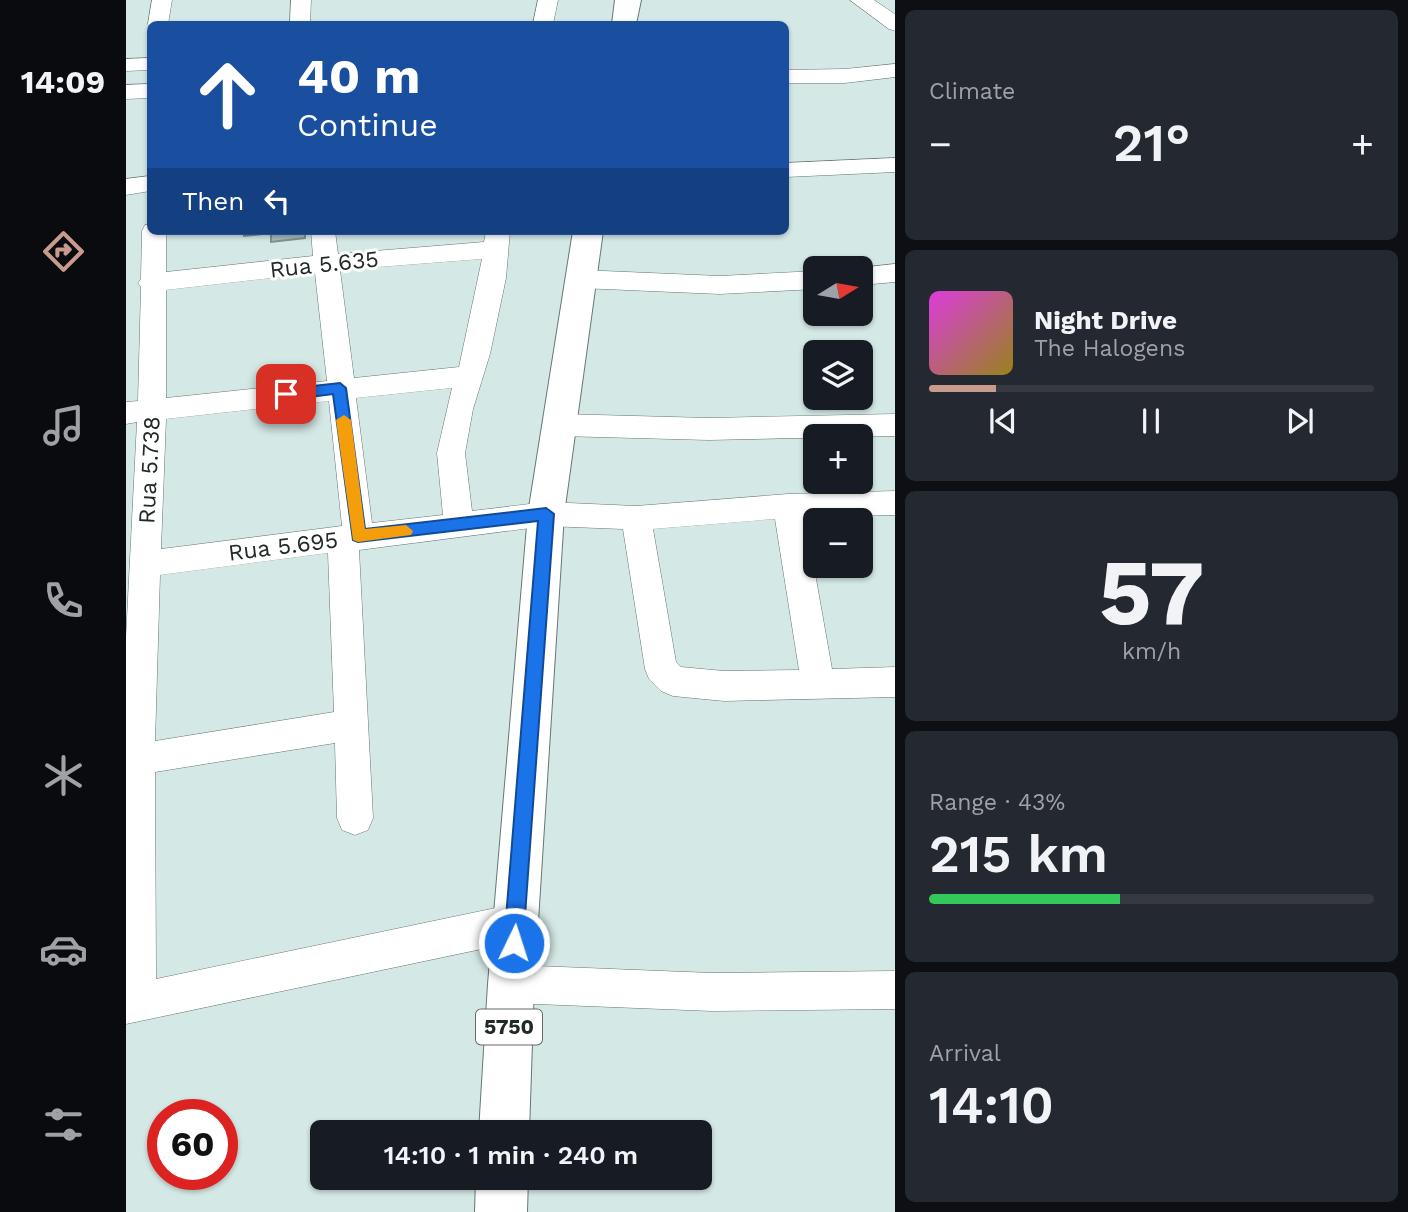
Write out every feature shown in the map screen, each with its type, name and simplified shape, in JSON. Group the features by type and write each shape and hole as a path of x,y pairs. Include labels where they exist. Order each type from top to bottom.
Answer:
{"main road":[{"path":"624,21 628,0"},
{"name":"5750","path":"505,1120 511,984 518,923 546,514 587,235"},
{"path":"518,923 520,1120"},
{"path":"500,1212 501,1190"},
{"path":"520,1190 520,1212"}],"street":[{"path":"158,21 162,0"},
{"path":"300,21 301,0"},
{"path":"544,21 548,0"},
{"path":"860,0 895,25"},
{"path":"126,65 147,64"},
{"path":"789,77 845,76 895,71"},
{"path":"126,92 147,91"},
{"path":"789,170 895,165"},
{"path":"126,187 147,184"},
{"name":"Rua 5.738","path":"131,1004 139,411 143,276 153,235"},
{"path":"324,235 340,388 350,537 351,725 355,818"},
{"path":"459,526 452,453 459,409 470,376 493,278 497,240"},
{"name":"Rua 5.635","path":"143,276 327,263 497,240"},
{"path":"873,275 895,273"},
{"path":"580,279 720,285 803,281"},
{"path":"139,411 470,376"},
{"path":"560,425 709,429 895,425"},
{"name":"Rua 5.695","path":"138,577 350,537 546,514 636,518 788,506 895,503"},
{"path":"788,506 818,684"},
{"path":"636,518 661,669 673,681 724,686 895,682"},
{"path":"135,740 351,725"},
{"path":"131,1004 518,923"},
{"path":"511,984 712,992 895,990"}],"building":[{"path":"271,235 305,235 305,238 271,242"}],"slow traffic":[{"path":"344,420 358,536 406,531"}],"route":[{"path":"286,394 340,388 358,536 546,514 514,943"}]}
